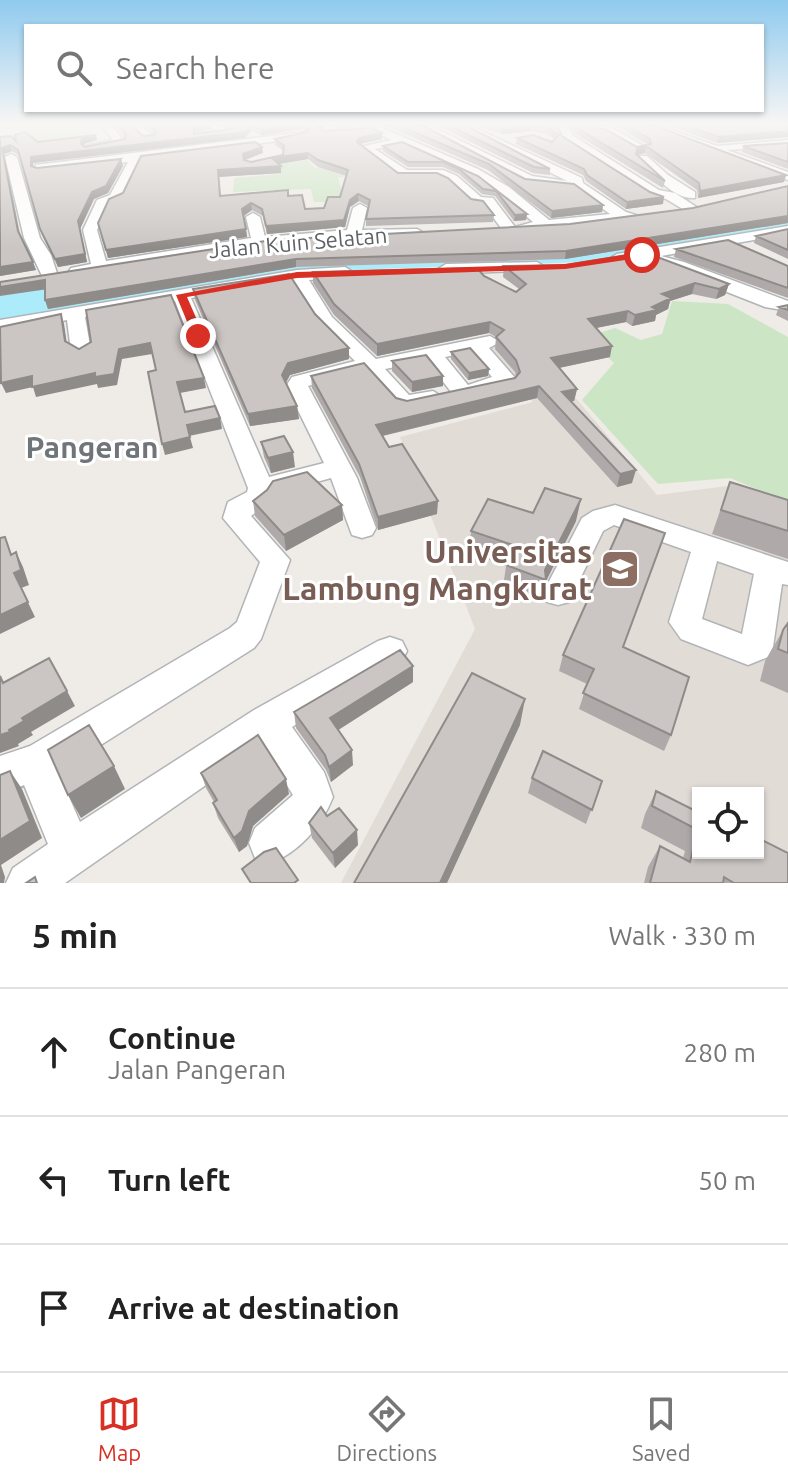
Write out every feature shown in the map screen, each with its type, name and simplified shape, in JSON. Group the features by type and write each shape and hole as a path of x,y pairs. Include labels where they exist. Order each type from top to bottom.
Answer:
{"street":[{"name":"Jalan Kuin Selatan","path":"13,166 32,238 43,255 44,277 259,242 432,232"},
{"path":"39,168 58,166"},
{"path":"100,267 90,230 104,200 115,199 131,166"},
{"path":"393,166 404,174 439,173"},
{"path":"461,166 483,176 546,225"},
{"path":"502,166 527,179 548,178 566,186 576,184 623,217"},
{"path":"548,166 578,181 576,184"},
{"path":"611,166 655,193 670,196 691,208"},
{"path":"424,167 453,179 478,201 488,201 501,229 709,205 677,188 655,166"},
{"path":"758,166 785,184"},
{"path":"353,235 360,208"},
{"path":"253,217 259,242"},
{"path":"603,262 784,234"},
{"path":"732,242 759,254"},
{"path":"642,255 678,265 771,303 788,306"},
{"path":"424,270 551,267"},
{"path":"482,269 500,287"},
{"path":"0,326 297,275 362,271"},
{"path":"297,275 325,320 370,365 406,403 506,380 484,344 370,365 297,384 338,468 362,528"},
{"path":"72,852 17,771 242,638 250,630 275,560 237,518 238,509 259,497 261,488 181,295"},
{"path":"75,313 81,351"},
{"path":"432,354 463,392"},
{"path":"261,488 338,468"},
{"path":"558,593 592,525 603,518 621,516 707,545 779,570 756,647 748,651 687,627 685,622 707,545"},
{"path":"28,883 267,722 390,651"},
{"path":"267,722 310,786 313,797 305,812 270,843"}],"shaded area":[{"name":"Universitas Lambung Mangkurat","path":"515,333 575,397 657,495 727,486 788,510 788,883 341,883 475,629 400,437 533,402 475,341"}],"green space":[{"path":"280,166 348,166 355,174 338,178 341,202 314,202 311,189 233,192 234,178 279,174"},
{"path":"672,301 728,304 788,337 788,502 730,478 658,484 582,400 614,363 586,337 615,328 641,340 662,334"}],"water":[{"path":"788,201 788,227 583,262 344,270 0,321 0,289 424,236"}],"building":[{"path":"0,166 6,166 18,231 33,262 0,267"},
{"path":"23,166 117,166 106,186 92,192 78,221 85,254 55,259 40,229"},
{"path":"136,166 278,166 218,170 220,196 288,190 288,196 302,195 305,209 324,208 328,197 340,197 348,170 337,166 389,166 398,173 437,173 448,178 471,199 483,201 494,215 366,219 370,200 358,194 350,200 344,220 266,226 262,209 251,203 242,209 246,229 106,250 98,223 109,199 123,193"},
{"path":"453,166 478,176 527,214 515,215 496,191 483,189"},
{"path":"492,166 501,166 525,179 574,184 603,205 552,211"},
{"path":"578,166 609,166 650,192 664,197 627,202 587,175"},
{"path":"640,166 649,166 665,181"},
{"path":"675,166 763,166 786,175 700,191 699,183"},
{"path":"788,186 788,216 566,251 296,259 45,300 45,280 0,287 0,282 272,240 570,224 693,208"},
{"path":"788,229 788,250 756,236"},
{"path":"728,240 788,266 788,288 676,249"},
{"path":"644,252 729,284 719,289 695,283 662,294 671,298 652,307 657,310 635,315 628,311 588,319 612,346 551,358 577,389 562,392 636,470 620,474 539,386 376,425 389,447 402,444 438,501 378,517 359,464 311,376 364,363 396,398 407,401 515,378 520,372 516,360 496,337 504,330 490,322 377,344 334,304 313,272 477,268 484,276 516,292 526,284 504,266 567,265"},
{"path":"289,274 315,314 349,348 288,363 282,375 297,406 248,414 193,289"},
{"path":"171,295 204,378 177,382 185,412 215,406 220,418 187,425 190,437 162,444 148,372 156,370 150,343 119,349 114,374 95,377 95,373 32,387 32,376 1,383 0,327 61,314 65,341 79,349 91,342 86,310"},
{"path":"470,348 489,369 469,373 451,352"},
{"path":"426,355 443,376 412,382 392,361"},
{"path":"284,436 293,452 268,458 261,442"},
{"path":"307,472 342,505 284,535 253,501 273,481"},
{"path":"730,482 788,500 788,531 721,510"},
{"path":"545,488 581,499 545,570 546,580 506,565 516,546 471,531 488,499 533,513"},
{"path":"624,519 665,533 623,647 689,677 671,735 583,693 594,669 563,655"},
{"path":"5,537 11,555 16,552 21,570 14,573 28,602 0,615 0,538"},
{"path":"788,623 788,653 778,649"},
{"path":"400,650 413,666 330,718 352,750 329,767 325,755 294,712"},
{"path":"49,658 67,691 22,718 24,721 10,732 0,735 0,676 3,683"},
{"path":"472,673 525,699 440,883 354,883"},
{"path":"89,725 114,766 68,795 48,750"},
{"path":"258,735 286,779 249,811 242,831 234,838 213,803 217,800 201,773"},
{"path":"543,751 602,781 592,810 532,778"},
{"path":"10,771 30,821 0,840 0,775"},
{"path":"656,791 692,809 692,827 652,806"},
{"path":"321,807 327,816 339,808 357,830 333,853 309,823"},
{"path":"764,841 788,853 788,883 734,883 724,877 723,883 650,883 660,846 690,862 692,854 692,859 764,859"},
{"path":"276,848 298,880 294,883 251,883 242,869 264,852"}],"place":[{"name":"Universitas Lambung Mangkurat","path":"620,569"}],"district":[{"name":"Pangeran","path":"92,447"}],"route":[{"path":"198,336 181,295 297,275 565,267 642,255"}]}
